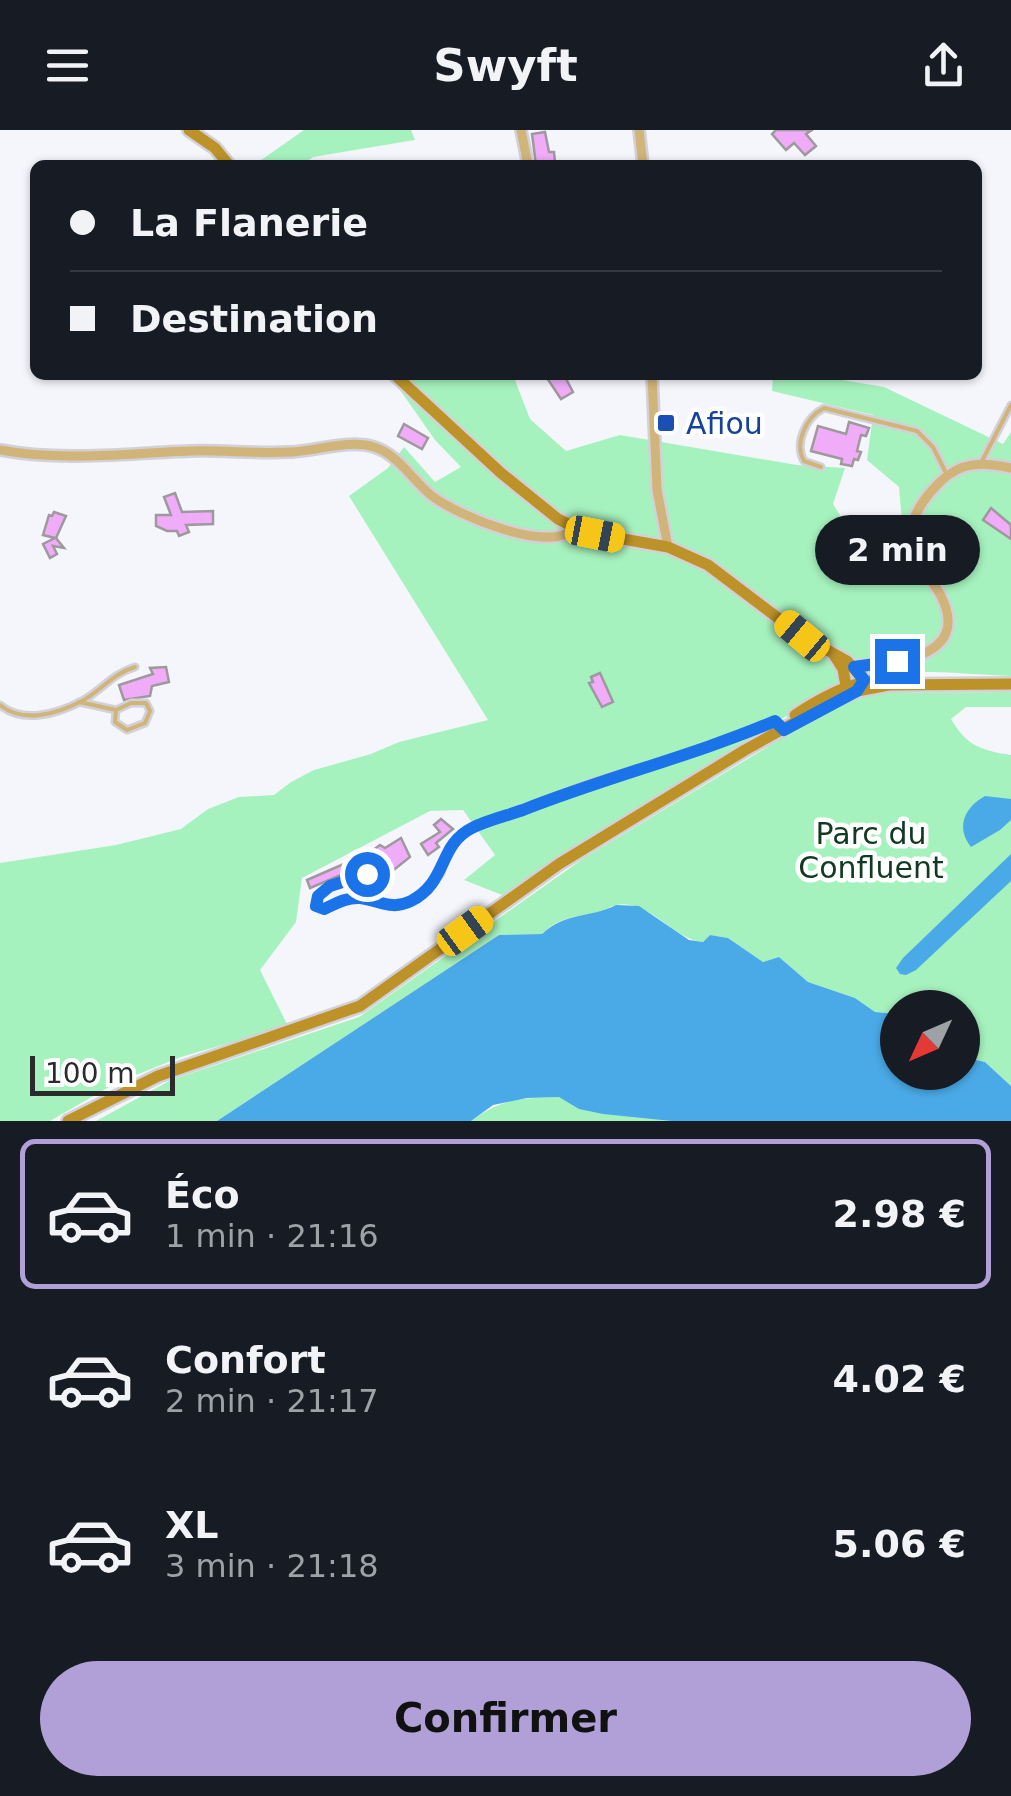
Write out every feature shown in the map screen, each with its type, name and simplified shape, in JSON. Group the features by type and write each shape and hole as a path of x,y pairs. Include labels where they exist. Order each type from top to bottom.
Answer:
{"main road":[{"path":"189,130 225,160"},
{"path":"400,380 538,504 574,529 668,547 725,576 802,636 834,655 848,668 856,685"},
{"path":"848,668 856,685"},
{"path":"68,1121 178,1068 360,1006 559,864 856,685 908,677 1011,684"}],"street":[{"path":"521,130 527,160"},
{"path":"639,130 642,160"},
{"path":"652,380 657,490 668,547"},
{"path":"0,450 64,457 194,451 289,452 373,446 391,456 432,495 477,521 550,537 564,536 574,529"},
{"path":"848,668 934,650 945,635 948,614 916,555 911,534 917,511 947,475 959,468 981,463 1011,468"}],"lane":[{"path":"981,463 1011,405"},
{"path":"821,468 804,462 800,446 812,416 824,408 917,432 933,447 947,475"},
{"path":"0,705 12,714 33,716 80,702 114,674 134,668"},
{"path":"80,702 116,710 146,702 150,711 144,724 127,730 115,722 116,710"},
{"path":"367,874 330,886 318,896 316,906 324,909 341,900 359,898 388,906 406,903 428,891 441,873 449,846 470,828 593,782 700,752 775,721 783,727"}],"green space":[{"path":"304,130 411,130 415,140 309,160 261,160"},
{"path":"392,380 515,380 530,419 566,451 620,435 797,465 845,468 833,504 850,531 877,553 895,551 902,521 899,487 867,460 873,415 772,391 773,380 843,380 884,387 1003,444 1011,432 1011,676 901,672 836,685 502,895 464,880 495,855 463,810 430,811 302,878 296,922 260,970 288,1026 181,1057 116,1083 50,1121 0,1121 0,863 116,845 181,829 208,809 239,797 274,795 314,770 399,742 488,720 349,496 388,468 404,447 435,482 461,467 435,440"},
{"name":"Parc du Confluent","path":"1011,692 1011,707 966,707 951,719 975,745 1011,755 1011,1086 980,1061 980,990 880,990 880,1012 875,1012 855,998 808,982 779,957 763,962 728,938 710,935 703,942 692,939 628,904 566,919 542,934 499,935 217,1121 96,1121 171,1080 359,1017 584,858 825,712 855,698 882,693"},
{"path":"559,1097 589,1109 672,1121 471,1121 513,1101"}],"water":[{"path":"985,796 1011,799 1011,820 971,847 964,832 964,818"},
{"path":"1011,854 1011,881 916,970 900,974 896,968 903,958"},
{"path":"616,905 639,906 689,940 703,942 710,935 728,938 763,962 779,957 808,982 855,998 880,1012 880,1090 980,1090 980,1061 985,1062 1011,1086 1011,1121 672,1121 579,1109 559,1097 493,1105 471,1121 217,1121 499,935 542,934 569,918"}],"building":[{"path":"776,130 812,130 806,134 816,146 805,155 794,143 786,150 772,134"},
{"path":"545,132 555,160 535,160 532,134"},
{"path":"548,380 567,380 573,392 561,399"},
{"path":"849,422 869,428 866,436 861,435 857,451 861,452 852,466 841,464 842,459 811,451 818,426 846,434"},
{"path":"404,424 428,438 422,449 398,436"},
{"path":"175,493 182,512 213,511 213,524 186,525 189,532 179,536 177,531 156,526 156,515 171,515 164,497"},
{"path":"991,508 1011,525 1011,539 983,520"},
{"path":"54,512 66,516 56,538 64,548 53,546 57,554 50,558 43,544 55,538 43,535 49,515"},
{"path":"166,667 169,682 152,686 150,696 124,700 119,685 153,674 150,668"},
{"path":"600,673 613,702 602,707 589,683 593,682 591,677"},
{"path":"441,819 453,829 428,855 421,844 440,832 434,825"},
{"path":"401,838 410,857 386,876 372,862 310,888 307,880"}],"place":[{"name":"Afiou","path":"666,423"}],"route":[{"path":"367,874 330,886 318,896 316,906 324,909 341,900 359,898 388,906 406,903 428,891 441,873 449,846 470,828 593,782 700,752 775,721 784,730 857,691 864,680 854,667 897,661"}]}
